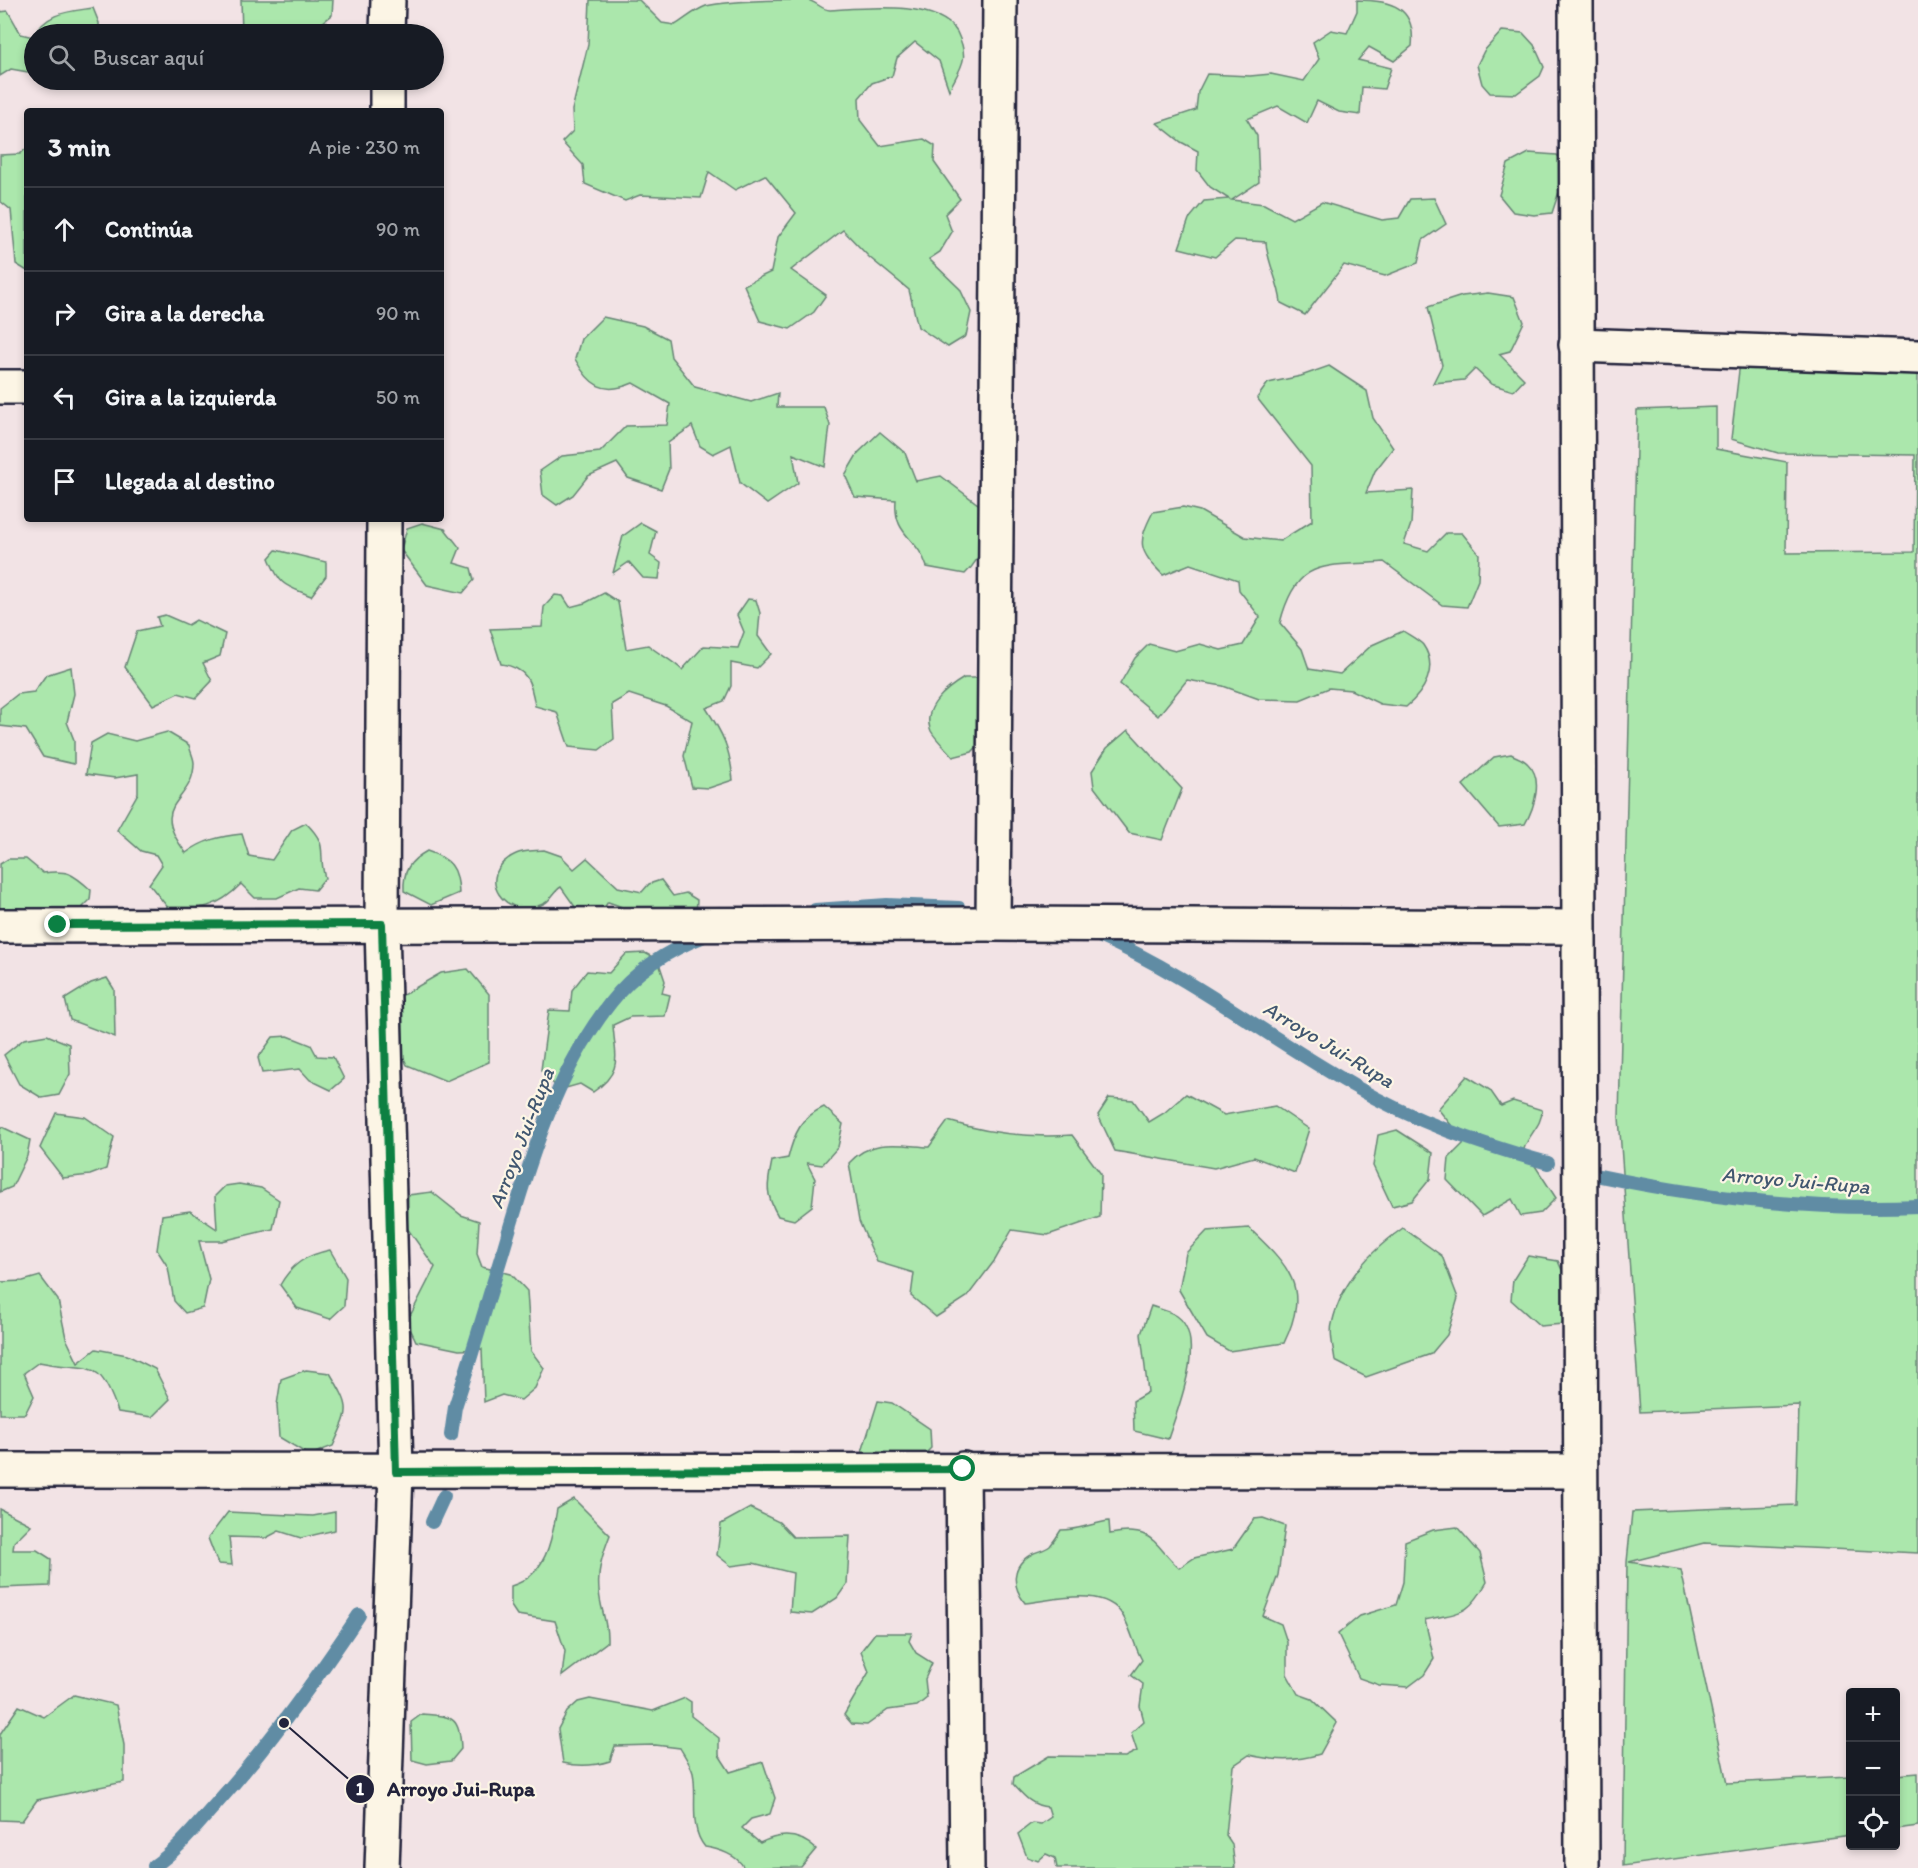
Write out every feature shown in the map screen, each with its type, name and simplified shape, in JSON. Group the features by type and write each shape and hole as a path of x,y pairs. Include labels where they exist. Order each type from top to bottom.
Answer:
{"street":[{"path":"387,24 388,0"},
{"path":"993,924 1000,0"},
{"path":"1576,0 1582,1868"},
{"path":"387,90 387,108"},
{"path":"1576,345 1918,357"},
{"path":"0,387 24,387"},
{"path":"382,1868 396,1472 382,924 384,522"},
{"path":"0,926 993,924 1578,927"},
{"path":"963,1469 967,1868"},
{"path":"0,1470 1580,1471"}],"green space":[{"path":"241,0 333,0 332,15 321,24 242,24"},
{"path":"590,0 639,0 662,23 675,25 706,6 741,1 782,0 809,0 830,10 900,8 918,10 947,22 957,32 964,56 961,68 949,90 939,61 915,42 897,58 892,76 872,83 859,98 860,120 880,146 924,139 935,146 934,162 960,199 945,214 952,232 940,252 929,259 960,289 971,312 966,336 948,347 918,327 909,290 869,257 843,230 791,270 826,295 814,312 790,329 760,321 744,285 771,272 778,237 796,213 765,175 735,190 709,172 701,198 640,195 625,201 585,184 583,165 562,142 573,131 572,110 588,45"},
{"path":"1357,0 1380,2 1399,8 1410,22 1412,46 1394,61 1369,47 1358,60 1391,68 1384,89 1362,87 1360,115 1339,112 1317,101 1307,123 1278,106 1247,119 1257,136 1259,182 1232,200 1264,204 1292,219 1322,202 1382,220 1399,218 1410,199 1434,198 1446,224 1423,240 1418,263 1385,276 1344,265 1305,315 1281,303 1266,242 1235,240 1215,257 1179,248 1189,219 1204,201 1229,199 1210,187 1197,170 1198,151 1181,142 1157,123 1196,110 1198,92 1207,74 1250,76 1271,74 1304,81 1319,59 1313,42 1331,30 1347,33 1357,11"},
{"path":"93,8 99,23 42,24 58,15"},
{"path":"8,11 21,34 24,35 24,71 11,69 0,76 0,12"},
{"path":"1502,31 1523,33 1534,45 1544,67 1540,76 1516,94 1490,93 1482,84 1477,65 1484,51"},
{"path":"24,151 24,269 16,264 11,210 0,201 0,155 20,154"},
{"path":"1529,153 1557,155 1567,167 1552,213 1534,215 1513,212 1499,195 1508,164"},
{"path":"1488,293 1514,297 1524,322 1510,351 1499,354 1524,379 1513,391 1491,384 1475,369 1464,380 1433,383 1442,365 1428,307 1462,296"},
{"path":"603,317 643,326 668,339 671,357 695,387 751,402 778,393 777,407 824,407 830,425 825,467 793,454 798,483 767,504 740,483 731,445 713,454 700,446 692,426 668,443 669,469 661,489 628,478 617,463 588,476 573,495 557,505 543,495 540,471 562,456 600,452 626,426 667,425 670,404 633,383 613,388 598,386 580,368 575,359 581,339"},
{"path":"1740,362 1918,372 1918,1553 1704,1543 1629,1562 1681,1570 1727,1783 1846,1777 1846,1836 1623,1866 1627,1562 1632,1512 1796,1505 1799,1405 1640,1412 1619,1117 1637,410 1716,407 1716,449 1787,462 1786,553 1914,552 1915,455 1778,453 1731,439"},
{"path":"1329,366 1367,391 1373,418 1393,448 1375,471 1366,493 1413,490 1411,524 1404,544 1428,551 1446,533 1462,533 1479,554 1478,580 1467,607 1442,605 1384,562 1345,564 1316,569 1295,586 1280,623 1302,649 1309,669 1340,674 1372,645 1403,631 1423,645 1430,662 1424,687 1413,701 1406,707 1380,704 1351,690 1329,688 1300,700 1259,699 1223,686 1187,680 1158,716 1120,684 1135,658 1149,644 1175,651 1200,644 1221,650 1243,645 1260,617 1239,590 1238,580 1190,564 1163,575 1149,559 1143,546 1144,531 1153,512 1183,507 1200,511 1245,537 1280,541 1312,521 1311,466 1257,398 1268,383 1301,376"},
{"path":"880,432 905,453 916,481 941,476 983,508 983,544 977,559 965,574 927,567 918,549 898,521 896,500 855,497 845,475 858,453"},
{"path":"422,523 445,529 460,548 454,563 471,568 474,580 463,593 427,585 401,550 407,528"},
{"path":"641,523 656,531 650,555 661,563 659,579 643,578 629,562 613,573 623,536"},
{"path":"276,550 326,562 326,576 311,596 289,587 276,574 269,558"},
{"path":"604,593 618,602 626,649 648,645 682,670 704,646 738,648 744,632 737,615 748,599 756,600 760,613 758,636 771,654 757,668 731,663 731,686 724,701 706,708 725,742 733,780 709,788 692,787 684,756 692,721 666,706 629,694 612,704 614,739 599,750 569,747 557,712 535,706 530,683 523,673 501,664 490,629 542,627 544,607 555,595 563,596 570,607 585,603"},
{"path":"165,615 188,625 196,620 225,634 220,656 203,663 212,681 196,698 178,693 153,705 125,667 137,631 160,626 157,617"},
{"path":"71,667 74,694 67,722 74,740 74,764 43,757 26,729 0,726 0,708 18,694 34,692 46,675"},
{"path":"964,678 976,678 987,686 985,738 972,752 953,757 931,731 930,714 943,693"},
{"path":"1128,730 1182,789 1162,840 1129,833 1094,787 1092,771 1107,748"},
{"path":"167,732 189,745 194,761 192,777 171,812 170,823 186,853 212,839 242,834 249,856 272,860 292,830 306,823 318,838 322,849 325,878 315,890 299,888 277,898 255,898 241,884 224,898 208,906 169,909 149,884 162,865 156,855 141,851 117,830 138,793 138,774 115,778 86,774 91,743 107,734 135,741"},
{"path":"1511,754 1524,761 1533,770 1536,777 1536,794 1525,824 1499,827 1463,785 1494,757"},
{"path":"544,850 561,856 574,869 587,858 618,887 642,892 649,884 661,880 673,896 686,893 697,900 696,914 634,911 608,902 602,911 578,911 561,887 547,902 531,908 518,907 507,902 499,894 495,884 496,873 503,863 519,853"},
{"path":"427,851 442,857 452,865 457,877 459,893 431,905 404,891 408,867"},
{"path":"8,859 26,859 43,873 58,872 74,876 91,890 90,900 77,913 0,915 0,864"},
{"path":"645,953 658,960 665,981 662,993 670,995 665,1016 630,1017 613,1025 616,1055 609,1077 593,1092 580,1084 559,1090 541,1070 549,1010 570,1011 572,990 587,971 609,973 626,954"},
{"path":"468,969 489,994 489,1062 446,1081 407,1065 387,1021 401,996 441,973"},
{"path":"107,978 114,989 115,1037 70,1020 65,999 91,983"},
{"path":"47,1035 69,1044 70,1074 59,1095 42,1098 19,1084 4,1055 24,1039"},
{"path":"288,1036 311,1045 317,1056 333,1057 344,1079 331,1090 310,1080 300,1069 262,1073 258,1058 273,1037"},
{"path":"1467,1076 1490,1090 1501,1106 1513,1101 1542,1110 1540,1121 1524,1149 1556,1198 1541,1213 1521,1216 1512,1199 1482,1216 1447,1180 1449,1158 1465,1142 1438,1109"},
{"path":"1186,1094 1224,1115 1275,1106 1309,1129 1295,1173 1254,1157 1214,1168 1115,1151 1098,1115 1109,1098 1133,1100 1149,1122 1164,1113"},
{"path":"824,1107 843,1124 838,1147 822,1165 807,1163 815,1179 812,1206 794,1220 778,1216 768,1189 772,1161 788,1158 793,1141 804,1121"},
{"path":"56,1113 85,1117 114,1137 106,1169 90,1175 63,1178 40,1148"},
{"path":"948,1121 1010,1134 1072,1135 1101,1174 1100,1217 1048,1235 1012,1230 995,1260 967,1297 936,1317 911,1296 914,1273 877,1262 859,1221 849,1163 858,1155 876,1146 929,1147"},
{"path":"0,1126 30,1140 27,1156 12,1187 0,1192"},
{"path":"1397,1130 1433,1153 1430,1179 1412,1201 1392,1206 1373,1166 1378,1135"},
{"path":"239,1184 261,1188 279,1200 273,1229 222,1241 199,1241 209,1279 203,1308 185,1313 174,1301 168,1267 157,1250 162,1215 190,1211 217,1229 215,1196 225,1186"},
{"path":"432,1192 461,1215 479,1221 477,1254 482,1267 511,1274 527,1291 531,1351 544,1368 535,1388 521,1400 502,1395 484,1402 482,1349 459,1350 416,1341 407,1322 435,1267 407,1228 408,1195"},
{"path":"1249,1228 1285,1266 1292,1279 1296,1307 1284,1343 1229,1351 1207,1338 1179,1290 1186,1253 1207,1231"},
{"path":"1403,1228 1442,1256 1458,1298 1447,1335 1431,1354 1366,1377 1335,1361 1331,1328 1336,1309 1349,1281 1379,1247"},
{"path":"330,1250 346,1278 344,1306 330,1319 297,1308 280,1285 300,1261"},
{"path":"1528,1256 1558,1261 1567,1282 1563,1324 1540,1326 1511,1300 1513,1280"},
{"path":"40,1276 58,1300 66,1338 78,1363 96,1349 127,1355 155,1369 170,1399 152,1417 118,1412 104,1381 90,1369 39,1362 24,1373 34,1396 25,1414 0,1414 0,1282 23,1281"},
{"path":"1151,1306 1177,1316 1186,1326 1190,1340 1188,1375 1168,1439 1134,1431 1133,1401 1148,1392 1141,1334"},
{"path":"306,1370 330,1373 342,1395 346,1409 343,1424 333,1446 309,1455 279,1437 277,1405 281,1379"},
{"path":"878,1401 892,1403 930,1429 931,1448 915,1464 877,1464 862,1452"},
{"path":"574,1499 610,1535 599,1576 607,1642 562,1676 565,1651 555,1621 517,1615 511,1606 511,1586 523,1581 540,1565 553,1533 557,1509"},
{"path":"750,1508 779,1522 793,1537 850,1536 847,1584 837,1598 812,1614 790,1612 793,1573 753,1563 731,1566 717,1555 721,1524"},
{"path":"0,1509 31,1525 14,1542 13,1550 37,1550 51,1559 50,1586 0,1588"},
{"path":"228,1512 313,1516 335,1512 335,1530 301,1538 279,1531 266,1538 229,1537 232,1565 218,1564 208,1538"},
{"path":"1263,1518 1285,1526 1278,1575 1263,1616 1281,1624 1287,1642 1287,1674 1298,1694 1312,1699 1337,1723 1320,1754 1284,1760 1249,1755 1233,1766 1226,1835 1232,1844 1235,1868 1057,1868 1055,1858 1046,1854 1038,1861 1027,1857 1018,1834 1032,1823 1041,1824 1051,1817 1048,1807 1033,1802 1013,1784 1014,1777 1049,1756 1125,1757 1137,1751 1131,1733 1144,1721 1140,1706 1143,1684 1131,1675 1142,1660 1123,1616 1115,1606 1092,1597 1025,1603 1018,1590 1015,1577 1020,1564 1032,1554 1050,1546 1061,1530 1109,1521 1110,1534 1136,1532 1144,1535 1157,1544 1179,1568 1194,1558 1233,1549 1254,1519"},
{"path":"1457,1527 1480,1553 1487,1582 1480,1593 1469,1607 1462,1611 1425,1620 1434,1659 1424,1675 1408,1687 1379,1685 1359,1678 1338,1634 1360,1616 1396,1605 1403,1582 1405,1541 1433,1530"},
{"path":"875,1633 912,1633 909,1641 916,1653 932,1663 925,1679 927,1698 917,1706 888,1710 867,1725 852,1724 844,1715 869,1672 861,1651"},
{"path":"74,1695 116,1705 124,1745 124,1782 37,1800 22,1821 0,1820 0,1734 19,1706 44,1717"},
{"path":"685,1698 691,1702 691,1716 719,1738 719,1755 730,1772 763,1762 775,1798 770,1814 751,1819 742,1828 760,1843 775,1837 789,1836 810,1844 816,1849 801,1867 744,1868 732,1856 705,1847 695,1821 693,1773 680,1748 655,1745 615,1746 610,1761 587,1765 563,1763 558,1729 567,1712 578,1702 590,1699 653,1711"},
{"path":"422,1714 447,1717 456,1724 461,1749 451,1761 427,1764 412,1760 411,1722"},
{"path":"1918,1773 1918,1826 1900,1828 1900,1775"}],"waterway":[{"name":"Arroyo Jui-Rupa","path":"815,910 887,905 959,908"},
{"name":"Arroyo Jui-Rupa","path":"451,1435 455,1407 533,1153 574,1059 611,1002 631,980 667,954 707,935"},
{"name":"Arroyo Jui-Rupa","path":"1099,936 1165,969 1322,1067 1400,1111 1448,1131 1548,1163"},
{"name":"Arroyo Jui-Rupa","path":"1600,1176 1679,1191 1798,1205 1918,1206"},
{"name":"Arroyo Jui-Rupa","path":"432,1522 444,1496"},
{"name":"Arroyo Jui-Rupa","path":"154,1866 187,1837 255,1759 359,1615"}],"place":[{"name":"Arroyo Jui-Rupa","path":"284,1723"}],"route":[{"path":"58,925 382,924 396,1472 963,1469"}]}
